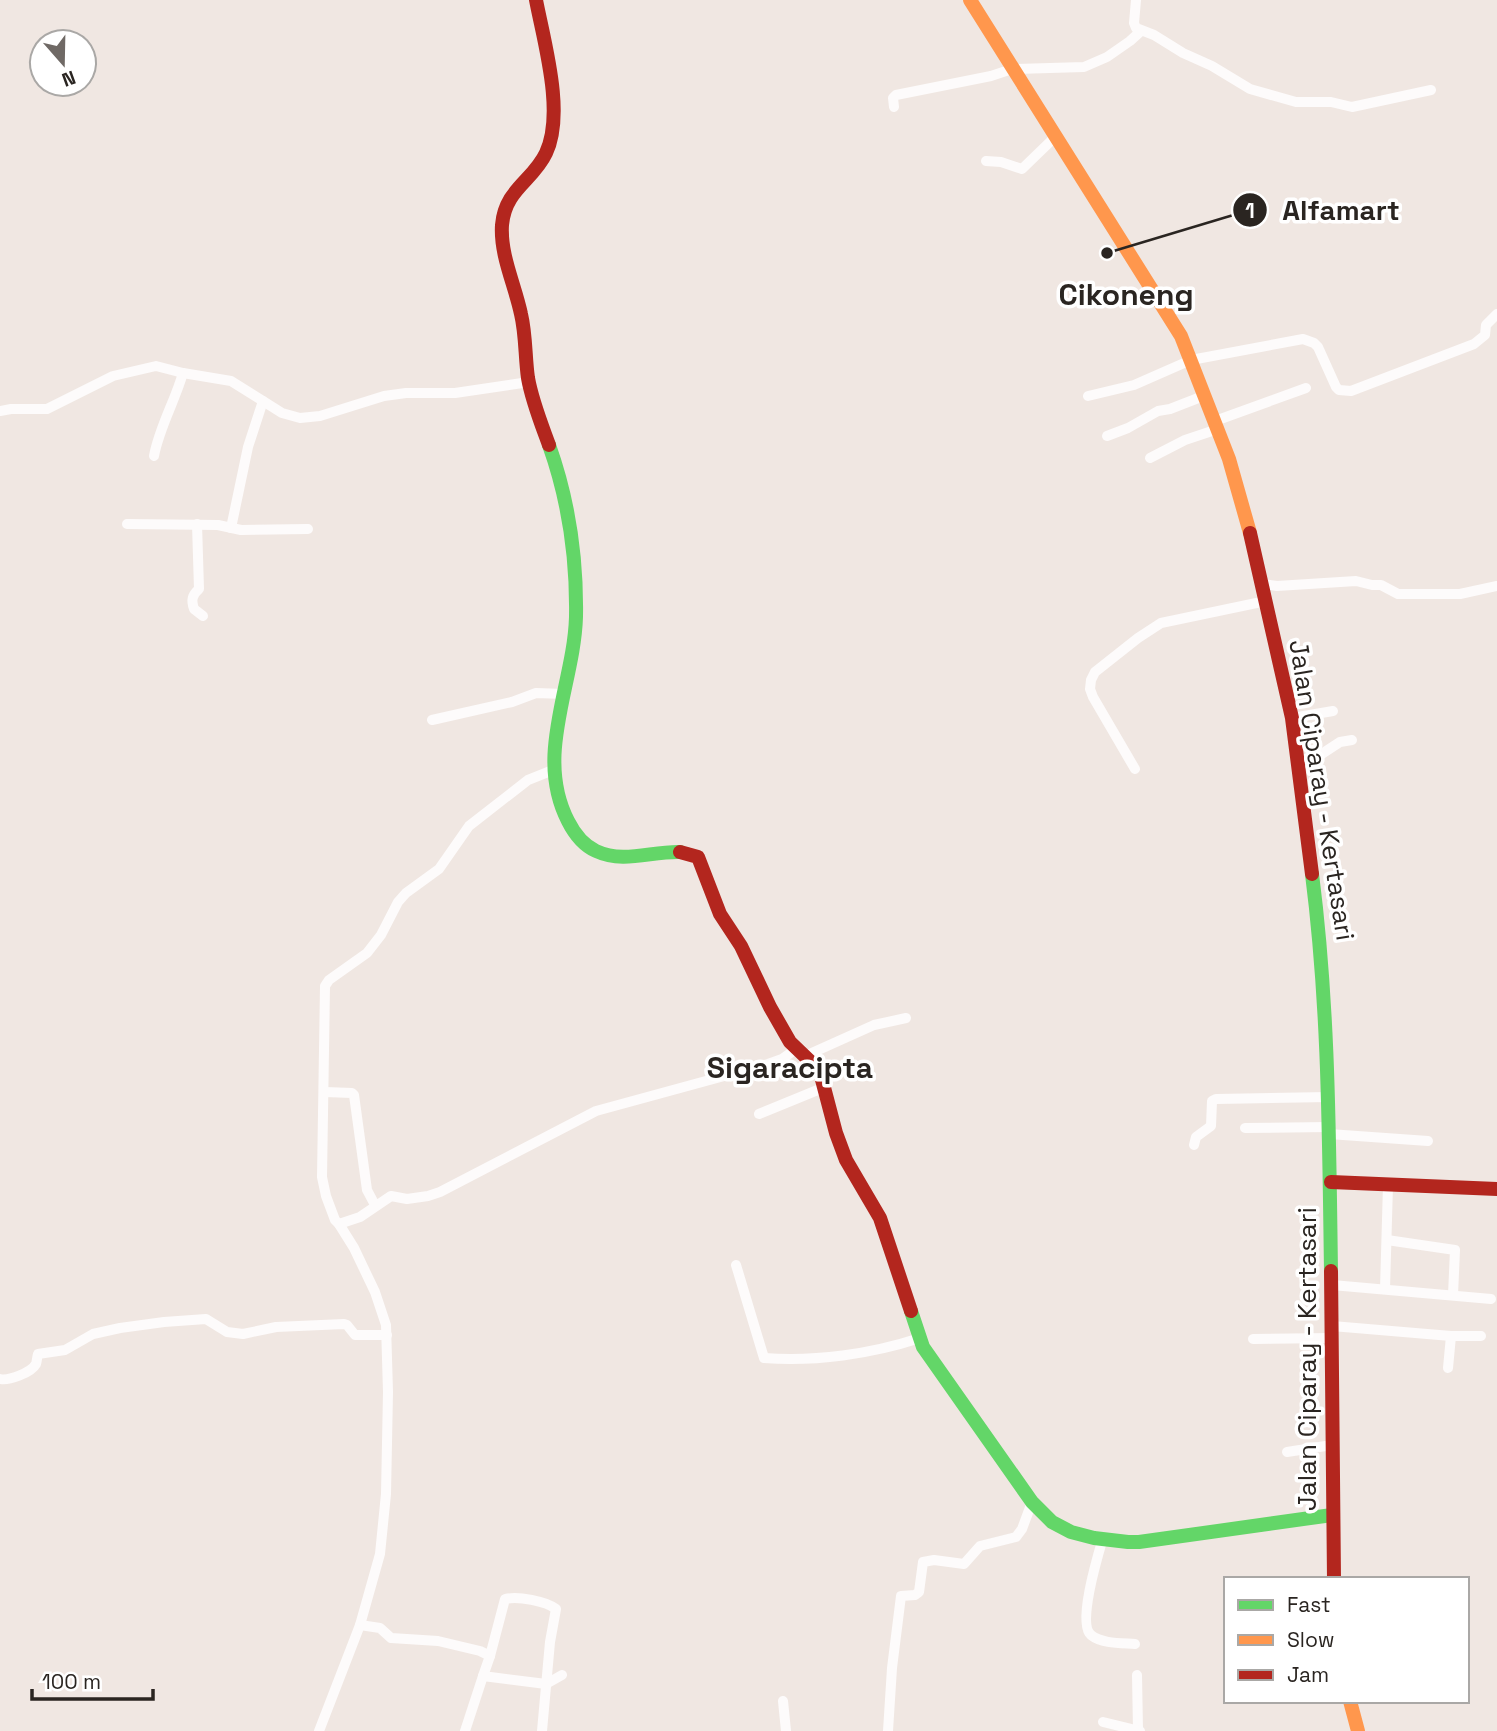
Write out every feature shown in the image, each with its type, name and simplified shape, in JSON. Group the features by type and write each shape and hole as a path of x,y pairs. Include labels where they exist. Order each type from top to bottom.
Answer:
{"street":[{"path":"536,0 553,124 546,155 519,185 508,205 502,229 503,254 522,319 529,382 565,498 572,544 575,646 555,731 553,770 554,786 571,828 590,849 621,858 686,852 698,857 720,914 741,946 770,1007 801,1053 815,1066 825,1087 836,1133 846,1160 880,1218 920,1338 929,1357 1032,1502 1052,1522 1065,1530 1103,1538 1149,1541 1332,1515"},
{"name":"Jalan Ciparay - Kertasari","path":"970,0 1168,313 1191,360 1217,425 1239,489 1263,584 1292,718 1322,953 1331,1182 1334,1577"},
{"path":"1136,0 1134,23 1141,31 1154,35 1250,89 1296,102 1332,102 1352,107 1431,90"},
{"path":"894,107 893,98 897,95 991,76 1012,69 1084,67 1107,57 1141,31"},
{"path":"986,161 1001,162 1022,169 1055,137"},
{"path":"1088,396 1134,385 1191,360 1308,340 1318,347 1336,387 1339,390 1351,391 1474,344 1485,335 1486,325 1497,314"},
{"path":"0,411 47,409 94,384 131,370 156,366 231,381 282,413 300,418 320,416 384,396 455,393 529,382"},
{"path":"154,456 155,443 177,394 183,373"},
{"path":"1150,458 1217,425 1306,388"},
{"path":"1107,436 1126,430 1157,411 1170,409 1206,395"},
{"path":"231,528 246,467 248,447 263,401"},
{"path":"127,524 308,529"},
{"path":"197,524 199,589 192,602 194,609 203,616"},
{"path":"1263,584 1277,586 1356,581 1381,585 1398,594 1460,594 1497,586"},
{"path":"1135,769 1093,697 1090,689 1095,672 1161,623 1266,600"},
{"path":"432,720 512,702 536,693 564,694"},
{"path":"1292,718 1333,711"},
{"path":"1298,759 1314,759 1340,742 1352,740"},
{"path":"319,1731 360,1625 380,1554 386,1494 388,1392 386,1325 374,1292 335,1220 322,1177 326,983 367,953 381,935 405,893 439,869 469,826 528,780 553,770"},
{"path":"339,1224 360,1217 375,1205 395,1195 407,1199 440,1192 596,1111 768,1064 874,1025 905,1018"},
{"path":"759,1114 825,1087"},
{"path":"325,1092 354,1095 366,1190 375,1205"},
{"path":"1194,1145 1196,1137 1210,1126 1212,1101 1216,1099 1329,1097"},
{"path":"1245,1128 1329,1131 1428,1141"},
{"path":"1331,1182 1497,1189"},
{"path":"1385,1289 1388,1185"},
{"path":"1387,1240 1455,1250 1453,1295"},
{"path":"736,1265 761,1356 764,1358 832,1356 890,1347 920,1338"},
{"path":"1332,1285 1491,1298"},
{"path":"0,1379 10,1380 33,1368 38,1354 65,1350 93,1334 164,1322 206,1319 227,1332 243,1334 276,1327 344,1324 355,1335 387,1335"},
{"path":"1253,1339 1332,1332 1481,1336"},
{"path":"1448,1368 1451,1336"},
{"path":"1287,1452 1332,1445"},
{"path":"888,1731 901,1596 919,1592 923,1562 934,1560 961,1565 967,1563 980,1546 1016,1536 1022,1529 1032,1502"},
{"path":"1103,1538 1093,1573 1086,1627 1091,1636 1106,1641 1135,1644"},
{"path":"465,1731 490,1656 505,1598 510,1597 554,1606 556,1609 550,1642 542,1731"},
{"path":"360,1625 380,1628 391,1637 438,1641 490,1656"},
{"path":"483,1676 546,1684 562,1675"},
{"path":"1103,1722 1139,1731 1137,1675"},
{"path":"783,1701 786,1731"},
{"path":"1350,1703 1355,1730"}],"traffic: fast":[{"path":"549,445 567,508 576,595 574,643 555,745 558,796 573,830 583,842 596,851 627,857 680,852"},
{"path":"1312,874 1325,1023 1331,1271"},
{"path":"911,1311 923,1347 1032,1502 1052,1522 1071,1532 1094,1538 1139,1542 1332,1515"}],"traffic: slow":[{"path":"970,0 1181,336 1229,459 1250,533"},
{"path":"1351,1703 1358,1731"}],"traffic: jam":[{"path":"536,0 548,56 554,118 546,153 508,202 502,236 523,322 530,387 549,445"},
{"path":"1250,533 1292,718 1312,874"},
{"path":"680,852 698,857 720,914 741,946 770,1007 790,1042 815,1066 821,1076 846,1160 880,1218 911,1311"},
{"path":"1331,1182 1497,1189"},
{"path":"1331,1271 1334,1577"}],"place":[{"name":"Alfamart","path":"1107,253"}],"district":[{"name":"Cikoneng","path":"1126,295"},
{"name":"Sigaracipta","path":"790,1068"}]}
